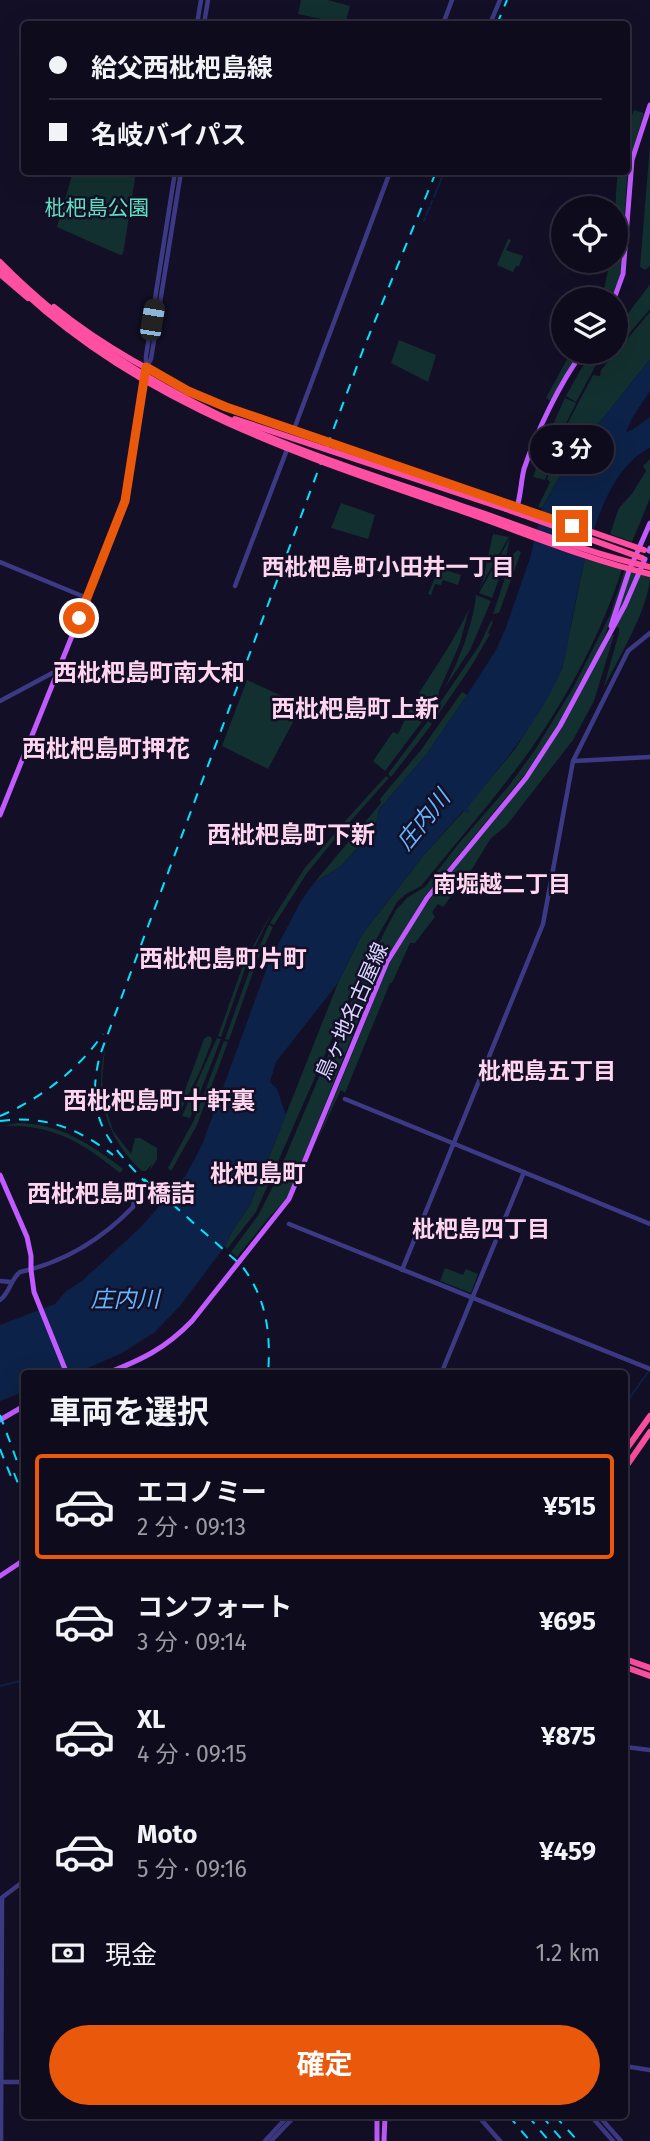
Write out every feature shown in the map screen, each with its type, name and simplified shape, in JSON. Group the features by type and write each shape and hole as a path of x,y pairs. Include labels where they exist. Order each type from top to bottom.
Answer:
{"highway":[{"path":"0,260 68,318 146,367 225,411"},
{"path":"0,260 52,310 102,347 159,383 235,422 343,465 605,555 650,567"},
{"path":"0,272 72,335 178,397 507,506 646,559"},
{"path":"0,272 49,314 96,349 155,387 226,424 305,457 650,574"},
{"path":"507,506 518,503 524,512 648,550"},
{"path":"628,1447 650,1416"},
{"path":"628,1464 650,1432"},
{"path":"628,1660 650,1668"},
{"path":"628,1668 650,1676"}],"main road":[{"path":"619,287 632,160 650,105"},
{"path":"518,503 524,471 537,439 576,364"},
{"path":"0,815 125,501 145,379"},
{"path":"610,633 629,571 650,523"},
{"name":"鳥ヶ地名古屋線","path":"116,1370 137,1362 175,1339 289,1199 387,962 427,898 526,778 572,708 646,559"},
{"path":"0,1175 27,1237 34,1292 66,1370"},
{"path":"0,1420 21,1408"},
{"path":"0,1576 21,1562"},
{"path":"377,2119 377,2141"},
{"path":"384,2119 384,2141"}],"street":[{"path":"198,21 201,0"},
{"path":"204,21 208,0"},
{"path":"444,21 452,0"},
{"path":"491,21 500,0"},
{"path":"145,379 146,356 175,175"},
{"path":"146,367 151,359 181,175"},
{"path":"234,586 389,175"},
{"path":"0,562 87,598"},
{"path":"402,1270 543,924 573,761 628,651 650,633"},
{"path":"0,701 58,670"},
{"path":"573,761 650,757"},
{"path":"345,1099 650,1224"},
{"path":"444,1370 524,1172"},
{"path":"0,1300 20,1272 70,1256 91,1245 133,1207 131,1195"},
{"path":"289,1224 648,1369"},
{"path":"0,1281 11,1282"},
{"path":"628,1747 650,1750"},
{"path":"1,2141 1,1899 21,1883"},
{"path":"628,2066 650,2070"},
{"path":"0,2082 21,2082"},
{"path":"265,2141 285,2119"},
{"path":"271,2141 292,2119"},
{"path":"481,2119 500,2141"},
{"path":"594,2119 612,2141"},
{"path":"601,2119 621,2141"}],"green space":[{"path":"301,0 328,0 350,6 346,21 331,21 298,14"},
{"path":"634,110 644,113 630,160 630,121"},
{"path":"650,145 650,266 645,270 640,267"},
{"name":"枇杷島公園","path":"72,175 136,175 123,254 57,227"},
{"path":"618,175 627,175 626,196 617,196"},
{"path":"508,239 511,240 506,250 523,256 513,272 497,265"},
{"path":"607,273 620,273 616,287 605,287"},
{"path":"650,284 650,309 628,335 628,314"},
{"path":"650,312 650,359 588,437 542,508 538,507 550,482 547,479 562,434 593,375 600,376 606,364 628,364 628,338"},
{"path":"399,340 436,355 428,382 391,363"},
{"path":"564,364 573,364 552,401 546,398"},
{"path":"585,364 597,364 576,402 566,396"},
{"path":"565,398 576,403 561,434 545,480 533,477 545,442"},
{"path":"650,459 650,498 632,542 610,534 619,508 632,494 646,471 643,466"},
{"path":"341,503 375,515 368,539 331,528"},
{"path":"493,534 509,537 479,589 483,580"},
{"path":"510,538 505,562 492,598 479,593"},
{"path":"518,550 521,552 499,613 493,614 513,554"},
{"path":"585,557 622,569 605,616 583,662 545,728 505,784 421,886 397,902 371,949 256,1212 227,1249 225,1246 230,1235 250,1205 338,983 361,936 423,856 464,811 469,811 466,808 515,749 546,700 562,669"},
{"path":"439,568 461,575 458,585 443,580 441,585 435,584 431,595 428,594"},
{"path":"625,569 650,575 649,588 632,633 603,689 619,633 619,628 614,625 620,596 598,653 558,725 525,774 425,896 384,964 361,1014 287,1199 237,1257 231,1252 259,1214 273,1186 362,975 396,910 408,897 425,887 508,787 535,750 573,688 610,615"},
{"path":"476,595 491,601 470,650 444,689 464,643"},
{"path":"469,609 460,643 438,698 425,717 413,708 423,696 419,693"},
{"path":"491,621 490,634 433,722 429,719 479,646"},
{"path":"612,635 594,701 573,740 506,826 491,838 472,869 443,907 438,904 432,912 435,917 415,943 410,943 390,983 345,1093 341,1090 314,1147 388,966 415,919 561,729"},
{"path":"247,680 302,705 268,769 222,746"},
{"path":"462,692 467,695 426,755 379,809 375,829 341,866 314,883 381,803 380,799 421,750"},
{"path":"410,709 424,719 385,771 373,761 393,732 398,734"},
{"path":"428,721 432,724 391,777 388,774"},
{"path":"386,776 389,778 340,833 337,830"},
{"path":"336,832 339,834 307,873 274,925 270,923 304,869"},
{"path":"274,908 247,963 221,1037 218,1036 243,965"},
{"path":"269,925 273,927 257,961 229,1040 225,1039 253,961"},
{"path":"208,1036 212,1041 201,1069 181,1110 177,1112 204,1039"},
{"path":"217,1038 221,1039 190,1118 182,1116"},
{"path":"224,1041 228,1042 197,1125 171,1171 168,1168 194,1120"},
{"path":"105,1048 102,1081 106,1109 113,1131 131,1154 135,1138 157,1148 157,1159 149,1172 152,1164 146,1171 142,1171 119,1145 106,1115 101,1083"},
{"path":"17,1123 61,1131 86,1143 123,1169 120,1173 80,1144 52,1132 37,1128 2,1126"},
{"path":"445,1268 463,1275 466,1269 478,1274 471,1293 440,1281"}],"water":[{"name":"庄内川","path":"650,359 650,391 626,432 650,417 650,448 632,461 604,503 586,555 564,661 552,690 518,743 467,808 470,811 463,811 423,856 361,936 338,983 276,1062 270,1082 277,1089 286,1115 250,1205 225,1246 180,1306 154,1333 120,1354 83,1370 21,1370 21,1393 0,1401 0,1325 55,1304 66,1291 83,1280 141,1227 186,1175 202,1145 269,962 301,901 314,883 341,866 375,829 379,809 426,755 496,650 530,558 542,508 588,437"}],"waterway":[{"path":"434,197 443,175"},
{"path":"426,215 430,207"},
{"path":"628,1400 649,1371"},
{"path":"0,1686 21,1681"}],"railway":[{"path":"498,21 507,0"},
{"path":"149,1186 122,1156 103,1128 95,1096 100,1055 363,350 435,175"},
{"path":"0,1116 57,1082 82,1059 103,1034"},
{"path":"0,1121 31,1120 60,1126 87,1137 113,1155"},
{"path":"144,1179 242,1266 250,1278 262,1304 268,1331 268,1370"},
{"path":"0,1415 21,1472"},
{"path":"0,1449 14,1484"},
{"path":"14,1473 21,1491"},
{"path":"512,2119 530,2141"},
{"path":"531,2119 549,2141"},
{"path":"545,2119 563,2141"},
{"path":"558,2119 578,2141"}],"district":[{"name":"西枇杷島町小田井一丁目","path":"388,567"},
{"name":"西枇杷島町南大和","path":"149,673"},
{"name":"西枇杷島町上新","path":"355,709"},
{"name":"西枇杷島町押花","path":"106,749"},
{"name":"西枇杷島町下新","path":"291,835"},
{"name":"南堀越二丁目","path":"502,884"},
{"name":"西枇杷島町片町","path":"223,959"},
{"name":"枇杷島五丁目","path":"547,1071"},
{"name":"西枇杷島町十軒裏","path":"159,1101"},
{"name":"枇杷島町","path":"258,1174"},
{"name":"西枇杷島町橋詰","path":"111,1194"},
{"name":"枇杷島四丁目","path":"481,1229"}],"route":[{"path":"79,618 128,491 146,367 188,391 226,407 572,526"}]}
